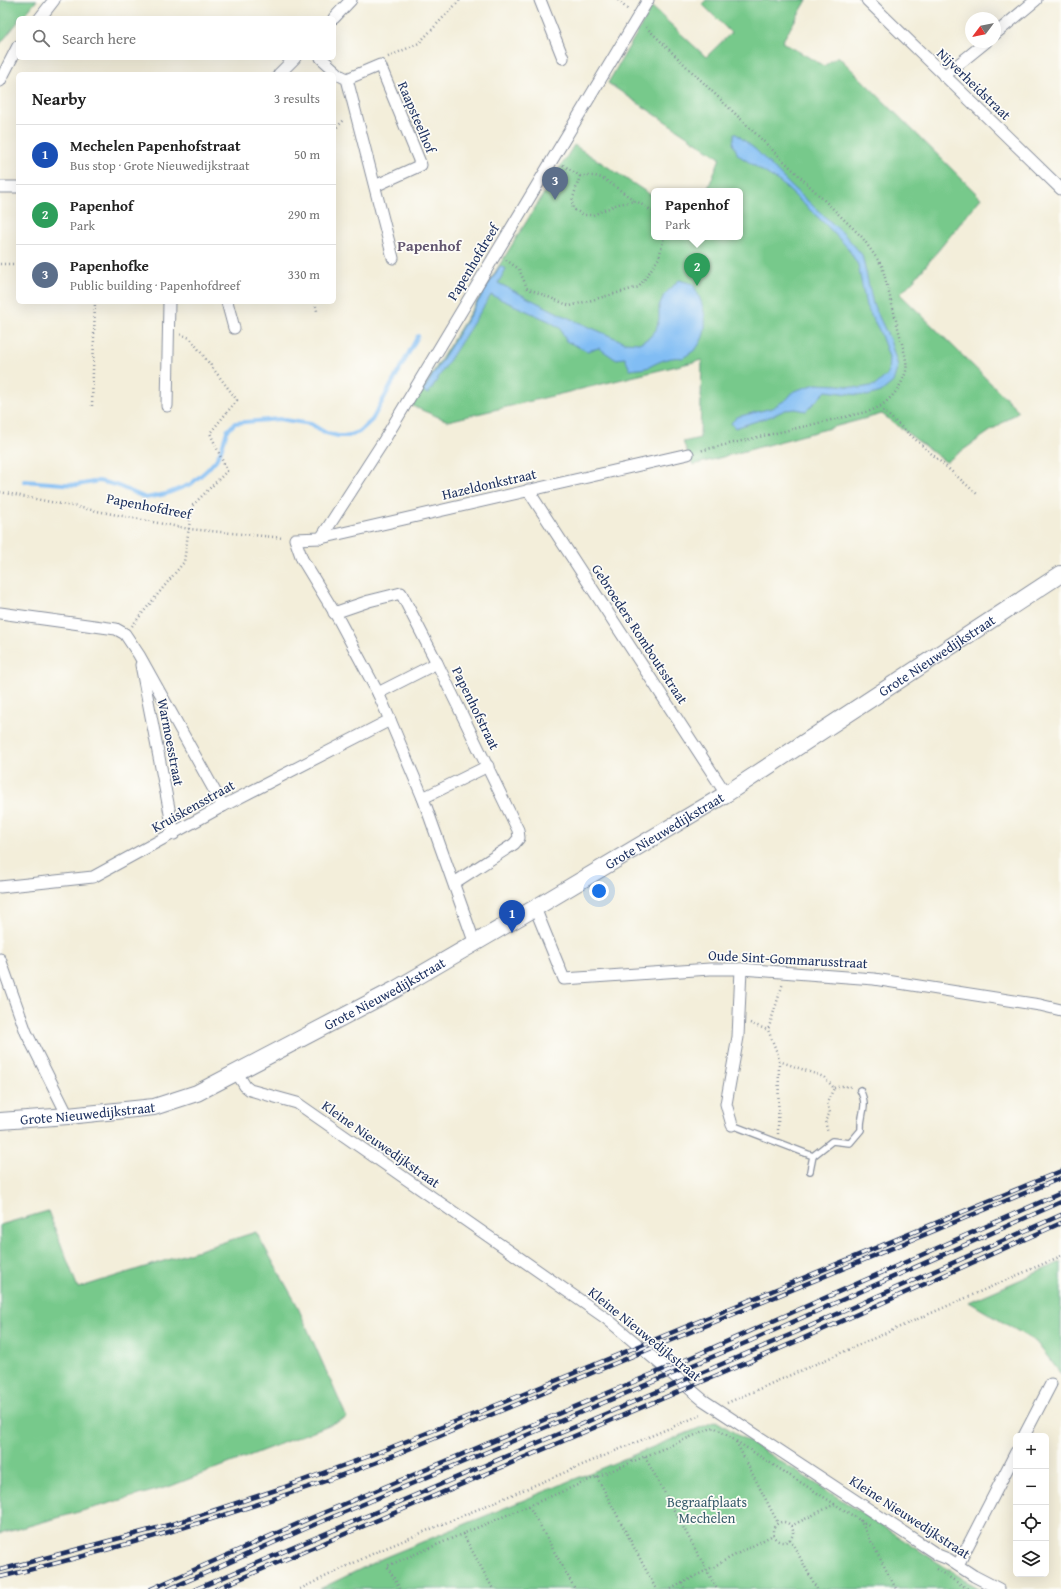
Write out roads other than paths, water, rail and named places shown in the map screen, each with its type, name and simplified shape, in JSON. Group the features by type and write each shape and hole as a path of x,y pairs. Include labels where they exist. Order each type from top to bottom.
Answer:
{"main road":[{"name":"Grote Nieuwedijkstraat","path":"0,1121 154,1107 197,1093 237,1073 396,989 475,944 726,794 1061,574"}],"street":[{"path":"42,16 54,0"},
{"path":"336,16 351,0"},
{"path":"540,0 563,58"},
{"name":"Papenhofdreef","path":"321,538 383,442 648,0"},
{"name":"Nijverheidstraat","path":"867,0 1061,189"},
{"path":"1001,29 1036,0"},
{"path":"944,76 979,48"},
{"path":"0,81 16,50"},
{"path":"281,72 293,60"},
{"path":"323,60 346,79 393,258"},
{"name":"Raapsteelhof","path":"346,79 380,65 422,165 375,186"},
{"path":"0,187 16,187"},
{"path":"167,406 169,304"},
{"path":"228,304 234,328"},
{"name":"Hazeldonkstraat","path":"334,613 302,559 295,539 321,538 688,454"},
{"name":"Gebroeders Romboutsstraat","path":"528,490 726,794"},
{"name":"Papenhofstraat","path":"334,613 369,601 401,593 488,766 518,830 519,838 514,844 454,883"},
{"name":"Warmoesstraat","path":"0,613 116,629 125,634 139,655 222,806"},
{"path":"334,613 378,693 424,798 475,944"},
{"name":"Warmoesstraat","path":"139,655 174,834"},
{"name":"Papenhofstraat","path":"378,693 437,663"},
{"name":"Kruiskensstraat","path":"0,887 93,877 174,834 222,806 390,720"},
{"name":"Papenhofstraat","path":"424,798 488,766"},
{"name":"Oude Sint-Gommarusstraat","path":"535,908 564,979 710,969 741,969 874,979 1040,1004 1061,1010"},
{"path":"0,959 26,1032 68,1116"},
{"path":"732,1125 726,1104 738,1037 741,969"},
{"name":"Kleine Nieuwedijkstraat","path":"237,1073 245,1086 250,1090 296,1103 607,1319 703,1400 938,1555 999,1589"},
{"path":"1026,1433 1051,1384"},
{"path":"958,1565 1013,1458"}],"lane":[{"path":"810,1171 813,1156 832,1141 850,1143 861,1130 860,1120 865,1106 864,1097 860,1090"},
{"path":"732,1125 813,1156"}],"water":[{"path":"735,133 756,150 790,185 845,235 862,255 873,304 890,340 898,366 893,382 881,392 867,396 826,391 806,411 796,409 785,410 772,416 735,428 731,423 737,417 772,408 787,399 794,391 816,384 860,388 876,385 888,374 889,357 879,330 866,306 858,265 848,248 825,224 781,183 738,155 733,143"},
{"path":"500,266 506,269 498,283 564,316 624,342 639,343 649,338 656,330 659,319 659,306 664,295 679,280 693,284 703,307 705,331 697,348 683,358 670,358 647,368 630,370 625,358 615,359 599,348 587,351 566,341 560,328 549,321 491,295 428,394 423,391"}],"waterway":[{"path":"24,481 77,485 99,481 116,485 146,498 166,494 191,484 216,460 227,431 235,423 279,419 311,424 326,433 338,436 348,436 359,432 372,420 418,336"}],"railway":[{"path":"0,1570 176,1523 282,1488 372,1455 514,1398 1061,1171"},
{"path":"0,1577 95,1553 189,1526 282,1496 375,1463 1061,1178"},
{"path":"151,1589 304,1521 674,1365 1061,1193"},
{"path":"169,1589 309,1527 750,1341 1061,1202"},
{"path":"196,1589 792,1334 1061,1215"},
{"path":"216,1589 795,1342 1061,1223"}],"place":[{"name":"Papenhofke","path":"555,200"},
{"name":"Papenhof","path":"697,286"},
{"name":"Mechelen Papenhofstraat","path":"512,933"}],"district":[{"name":"Papenhof","path":"429,245"}],"park label":[{"name":"Begraafplaats Mechelen","path":"707,1510"}]}
